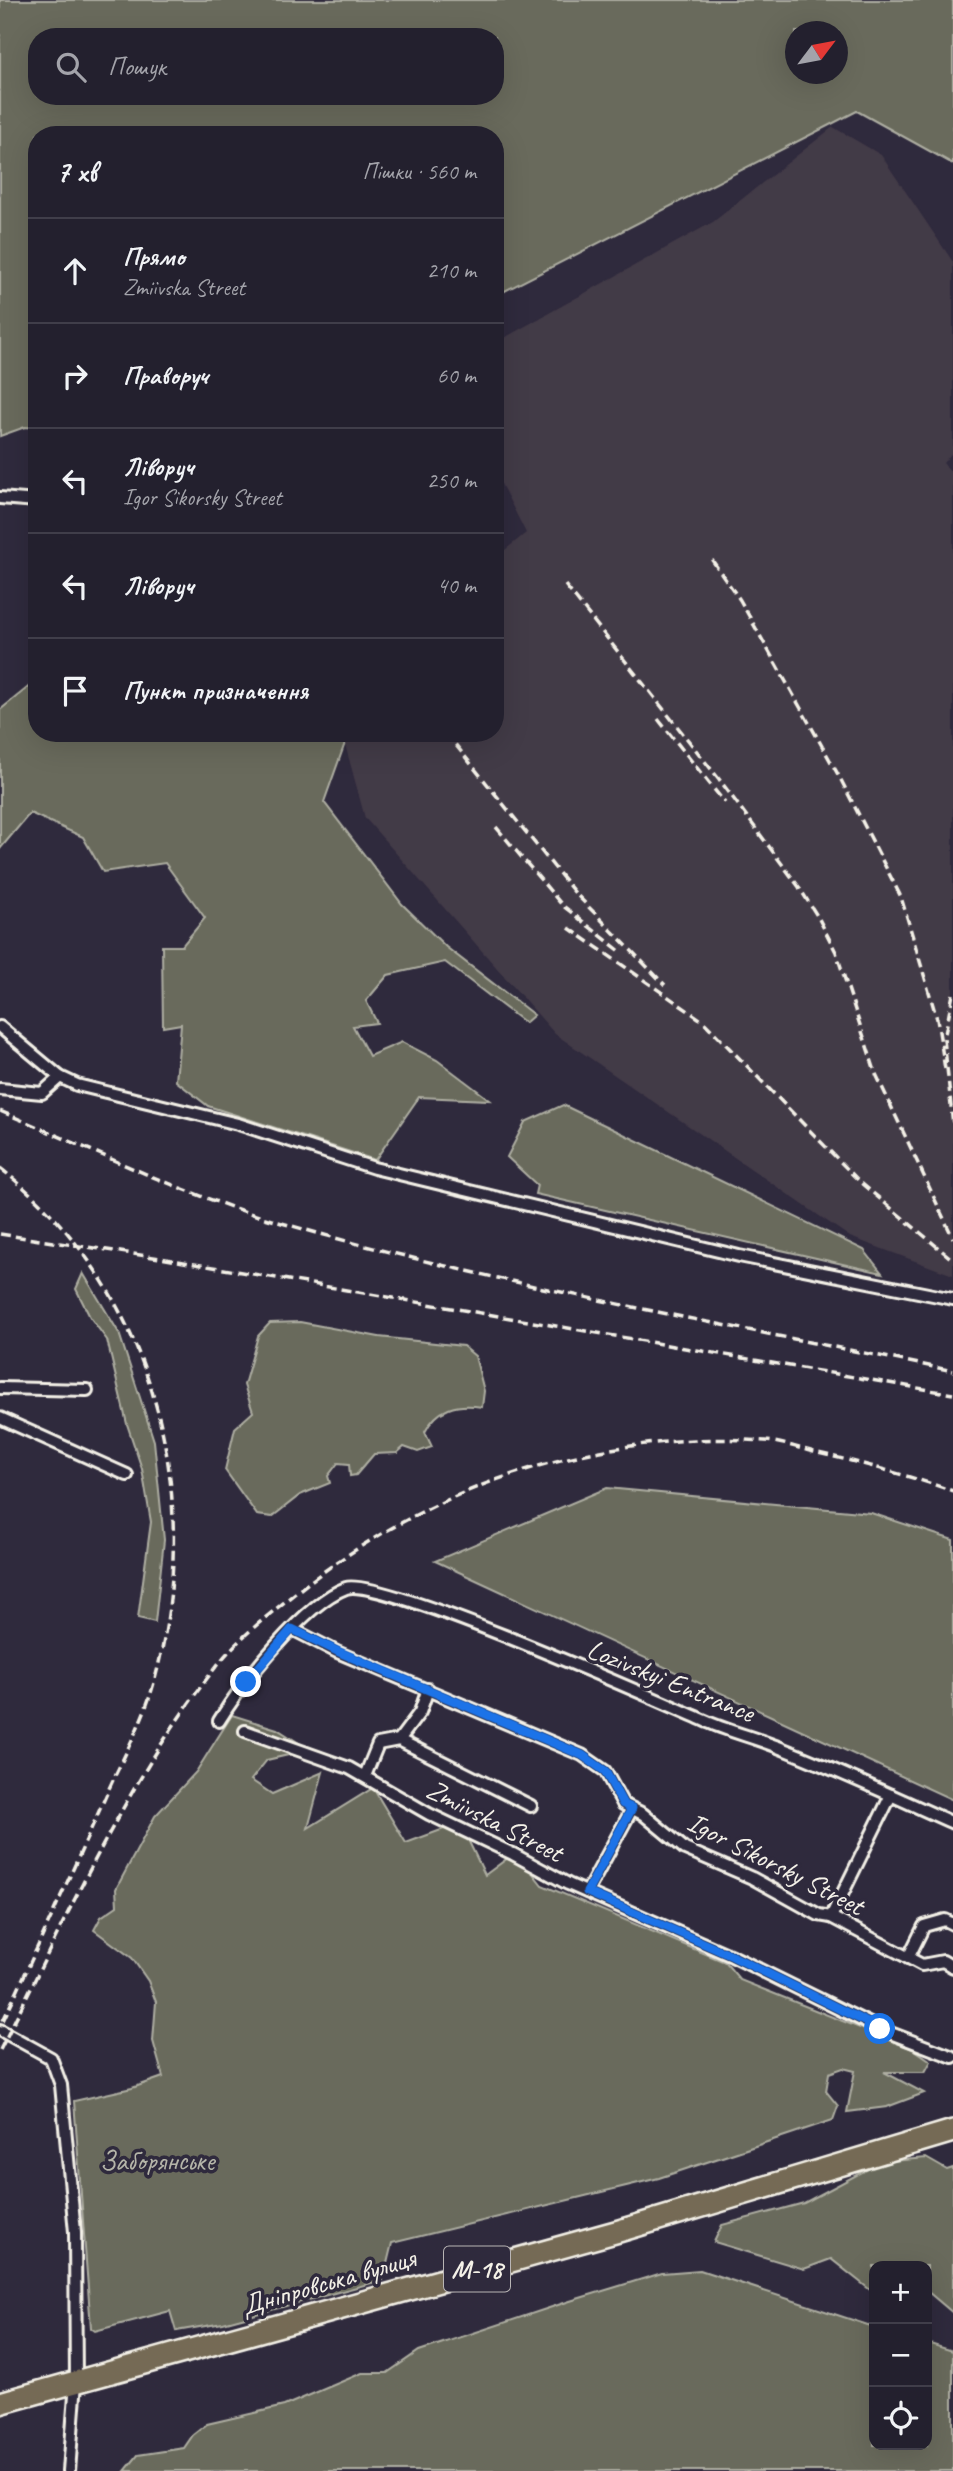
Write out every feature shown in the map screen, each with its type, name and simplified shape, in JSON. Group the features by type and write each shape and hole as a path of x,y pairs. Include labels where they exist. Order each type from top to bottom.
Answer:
{"highway":[{"name":"Дніпровська вулиця","path":"0,2403 619,2231 953,2131"}],"street":[{"path":"0,498 28,500"},
{"path":"0,1027 60,1077 77,1085 238,1124 374,1168 739,1256 953,1299"},
{"path":"0,1089 42,1093 60,1077"},
{"path":"0,1388 87,1390"},
{"path":"0,1418 127,1475"},
{"name":"Lozivskyi Entrance","path":"292,1629 347,1587 368,1587 486,1629 703,1721 788,1751 953,1823"},
{"path":"219,1721 251,1675 292,1629"},
{"name":"Igor Sikorsky Street","path":"292,1629 543,1737 593,1762 605,1771 623,1804 658,1825 685,1849 752,1878 922,1965 943,1961 953,1967"},
{"path":"399,1740 420,1712 428,1689"},
{"name":"Zmiivska Street","path":"245,1731 365,1776 429,1814 587,1892 732,1956 880,2029 953,2057"},
{"path":"365,1776 378,1744 399,1740 531,1806"},
{"path":"831,1917 891,1795"},
{"path":"587,1892 632,1808"},
{"path":"908,1958 924,1926 945,1920 953,1924"},
{"path":"0,2030 51,2058 61,2085 75,2232 76,2382 69,2471"}],"shaded area":[{"path":"833,127 881,155 953,262 953,452 943,463 953,474 953,1275 850,1237 555,1034 365,818 344,742 504,742 504,551 526,533 504,490 504,338 713,222"}],"green space":[{"path":"0,0 953,0 953,164 857,111 504,291 504,126 28,126 28,427 0,436"},
{"path":"28,687 28,742 344,742 324,802 402,904 446,947 534,1015 525,1023 445,962 388,975 366,1001 377,1023 353,1026 369,1056 402,1042 437,1060 490,1100 419,1097 375,1160 208,1106 176,1081 181,1024 163,1027 162,946 182,946 205,918 165,863 103,872 83,837 30,813 0,849 0,710"},
{"path":"563,1105 864,1250 882,1273 535,1194 537,1185 507,1157 525,1122"},
{"path":"83,1273 119,1333 154,1441 164,1540 155,1622 138,1618 151,1522 142,1469 127,1424 107,1340 90,1317 76,1289"},
{"path":"300,1322 379,1337 463,1346 475,1356 484,1391 482,1407 456,1407 435,1417 425,1432 432,1447 418,1452 404,1447 397,1453 374,1454 356,1475 350,1476 349,1464 338,1463 328,1476 330,1483 300,1495 272,1517 257,1515 225,1470 235,1428 253,1412 244,1385 258,1336 270,1323"},
{"path":"607,1488 871,1513 953,1540 953,1800 435,1561"},
{"name":"Заборянське","path":"232,1715 277,1729 310,1750 267,1760 251,1780 272,1794 323,1772 308,1828 373,1788 406,1843 460,1823 485,1875 516,1852 542,1885 725,1962 740,1980 915,2050 931,2061 925,2072 884,2072 924,2093 887,2107 847,2112 855,2071 843,2068 829,2073 826,2091 838,2106 833,2120 659,2178 392,2243 383,2280 223,2323 176,2331 170,2311 95,2331 91,2328 74,2101 132,2088 163,2077 153,2041 156,2002 148,1981 132,1958 94,1930 101,1917 117,1906 116,1889 155,1816 196,1772"},
{"path":"926,2158 947,2170 953,2168 953,2313 932,2295 932,2261 869,2261 869,2289 831,2259 804,2269 714,2242 722,2225 804,2203 881,2162"},
{"path":"700,2270 869,2325 869,2450 932,2450 932,2345 953,2351 953,2471 125,2471 138,2455 184,2448 193,2435 207,2424 284,2406 362,2373 387,2373 419,2351 662,2273"}],"railway":[{"path":"712,560 740,600 840,778 901,897 937,1019 945,1069"},
{"path":"565,585 719,779 799,887 819,919 836,952 876,1074 953,1238"},
{"path":"658,719 725,803"},
{"path":"453,742 575,893 665,985"},
{"path":"496,827 562,905 620,951"},
{"path":"569,928 703,1021 861,1183 953,1260"},
{"path":"953,994 944,1039 953,1125"},
{"path":"0,1111 136,1170 240,1210 359,1244 527,1285 953,1371"},
{"path":"0,1168 53,1217 97,1273 131,1334 154,1400 169,1468 173,1538 169,1609 155,1679 146,1708 0,2027"},
{"path":"0,1234 160,1258 953,1394"},
{"path":"0,2050 127,1802 155,1754 219,1663 243,1637 288,1599 340,1560 394,1527 451,1498 511,1475 573,1457 636,1445 700,1440 777,1443 884,1470 953,1491"}],"route":[{"path":"246,1682 292,1629 337,1651 582,1755 605,1771 623,1804 632,1808 587,1892 732,1956 880,2029"}]}
